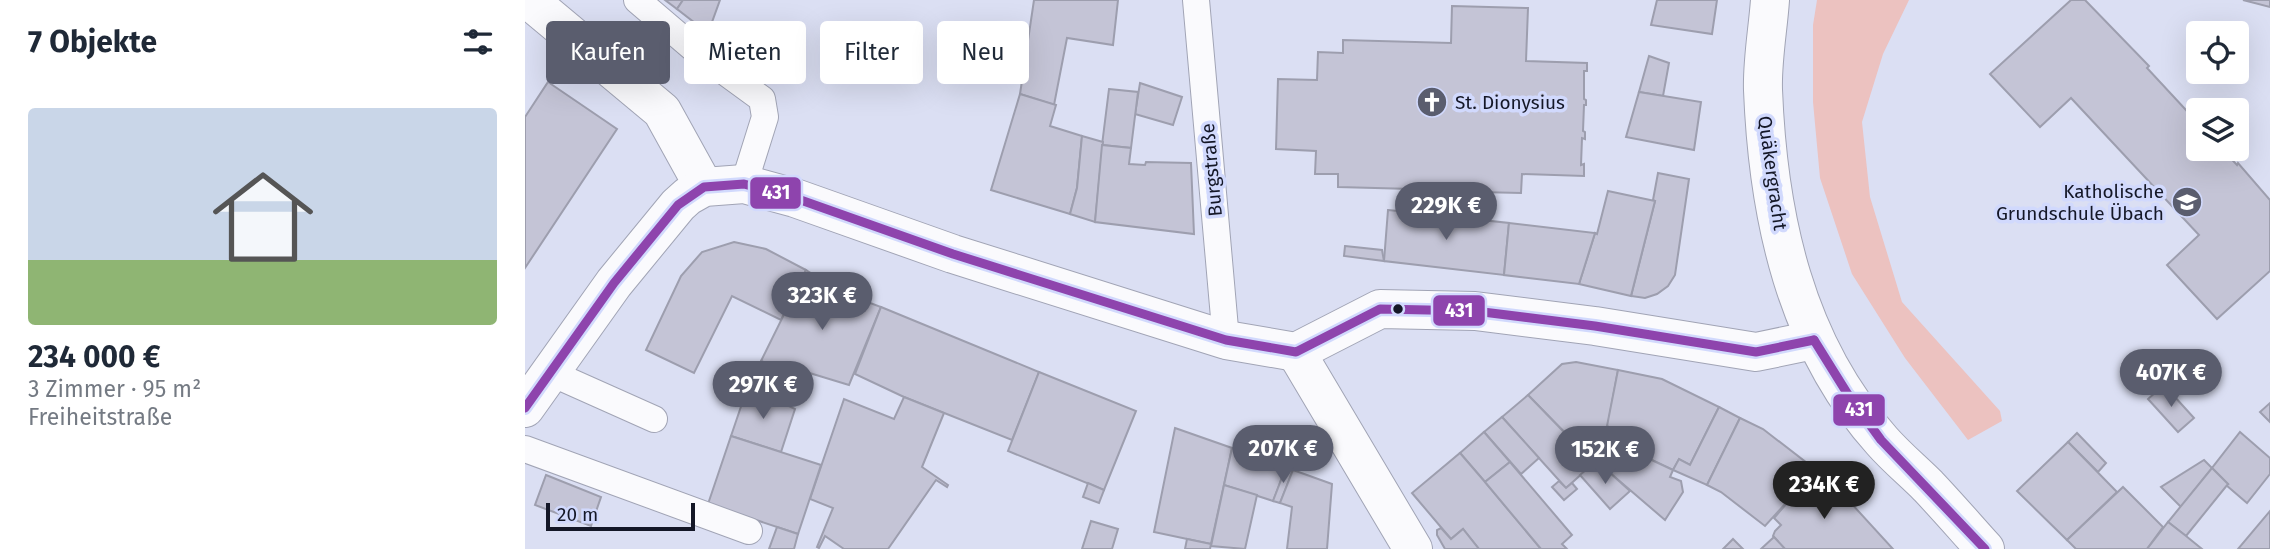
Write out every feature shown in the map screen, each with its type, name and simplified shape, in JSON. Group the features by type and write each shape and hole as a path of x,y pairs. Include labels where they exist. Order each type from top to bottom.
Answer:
{"street":[{"path":"529,0 662,111 704,187"},
{"name":"Quäkergracht","path":"1770,0 1763,88 1774,203 1789,271 1814,340 1881,440 1928,486 1985,549"},
{"path":"526,406 614,283 688,195 704,187 744,184 795,198 953,254 1226,340 1297,352 1380,309 1475,311 1595,326 1756,352 1814,340"},
{"path":"1297,352 1413,549"}],"lane":[{"path":"637,0 699,52 762,99 765,117 744,184"},
{"name":"Burgstraße","path":"1196,0 1226,340"},
{"path":"551,373 654,419"},
{"path":"525,449 749,531"}],"shaded area":[{"path":"1817,0 1909,0 1883,54 1862,122 1870,197 1902,302 2000,411 2002,421 1968,440 1905,358 1852,274 1820,178 1813,102 1813,25"}],"building":[{"path":"665,0 683,0 677,9"},
{"path":"683,0 720,0 712,21 692,21 677,9"},
{"path":"1034,0 1118,0 1113,45 1067,38 1054,105 1020,94 1021,84 1029,84 1029,34"},
{"path":"1657,0 1717,0 1712,34 1651,25"},
{"path":"2071,0 2085,0 2149,66 2147,68 2186,110 2186,161 2238,163 2270,200 2270,271 2217,319 2167,265 2199,235 2071,98 2040,127 1990,74"},
{"path":"2243,0 2270,0 2270,7"},
{"name":"St. Dionysius","path":"1452,6 1528,8 1526,61 1587,63 1587,71 1584,71 1585,139 1582,138 1581,165 1584,164 1584,176 1522,174 1521,193 1479,192 1479,197 1449,196 1450,190 1338,187 1338,174 1315,174 1316,151 1276,149 1278,79 1317,80 1318,52 1343,53 1343,40 1451,43"},
{"path":"1649,56 1669,63 1663,96 1639,92"},
{"path":"1140,83 1182,97 1173,125 1135,114"},
{"path":"547,84 551,84 617,129 525,268 525,117"},
{"path":"1109,89 1138,92 1131,148 1102,145"},
{"path":"1639,92 1701,102 1694,150 1626,137"},
{"path":"1020,94 1056,105 1050,126 1082,136 1077,188 1070,214 991,190"},
{"path":"1082,136 1103,142 1095,222 1070,214 1077,188"},
{"path":"1102,145 1131,148 1129,164 1191,163 1194,234 1095,222"},
{"path":"1658,173 1689,179 1675,275 1668,286 1657,294 1645,298 1631,296 1655,201"},
{"path":"1608,191 1655,201 1631,296 1579,284 1595,233 1597,234"},
{"path":"1388,210 1509,223 1504,275 1384,261"},
{"path":"1509,223 1595,233 1579,284 1504,275"},
{"path":"734,242 766,249 806,270 781,320 732,296 694,373 646,350 681,276 702,252"},
{"path":"1345,246 1382,250 1384,261 1344,256"},
{"path":"806,270 841,292 881,307 849,385 803,371 799,379 761,361"},
{"path":"881,307 1039,372 1012,440 904,397 855,374"},
{"path":"761,361 799,379 789,406 749,386"},
{"path":"1576,362 1618,370 1606,435 1599,433 1581,449 1528,395 1562,364"},
{"path":"1618,370 1662,379 1719,407 1690,465 1679,459 1673,470 1624,447 1630,438 1607,426"},
{"path":"1039,372 1136,411 1104,490 1008,451"},
{"path":"2164,385 2194,418 2178,432 2148,399"},
{"path":"748,386 795,409 781,452 731,436"},
{"path":"1528,395 1594,463 1566,488 1502,417"},
{"path":"904,397 944,413 922,467 948,485 947,487 936,480 888,549 844,549 825,536 819,548 817,547 833,508 810,499 844,399 894,419"},
{"path":"2270,403 2270,422 2260,412"},
{"path":"1719,407 1740,418 1707,485 1673,470 1679,459 1690,465"},
{"path":"1502,417 1539,458 1521,474 1484,432"},
{"path":"1740,418 1763,429 1816,470 1765,526 1721,492 1707,485"},
{"path":"1175,428 1232,448 1211,544 1154,532"},
{"path":"1484,432 1510,462 1485,482 1460,453"},
{"path":"2240,432 2270,458 2270,474 2247,503 2226,485 2228,484 2212,468"},
{"path":"2077,433 2106,463 2098,472 2068,442"},
{"path":"731,436 821,465 798,534 708,504"},
{"path":"2068,442 2117,492 2067,540 2017,491"},
{"path":"1624,447 1673,470 1670,477 1681,481 1683,492 1665,520 1609,472"},
{"path":"1232,448 1286,467 1273,501 1224,485"},
{"path":"1460,453 1541,549 1479,549 1463,529 1451,539 1412,493"},
{"path":"2204,460 2212,468 2181,507 2161,487"},
{"path":"1510,462 1572,535 1562,544 1567,549 1541,549 1485,482"},
{"path":"1594,463 1607,476 1609,472 1630,491 1610,509 1580,475"},
{"path":"1286,467 1293,470 1280,503 1273,501"},
{"path":"2212,468 2228,484 2186,536 2168,522"},
{"path":"1293,470 1332,484 1327,549 1287,549 1292,507 1280,503"},
{"path":"1816,470 1839,490 1893,549 1785,549 1773,536 1781,525 1774,518"},
{"path":"546,475 601,497 591,526 535,505"},
{"path":"1559,481 1566,488 1572,483 1577,489 1564,500 1552,487"},
{"path":"1088,483 1104,490 1099,503 1083,497"},
{"path":"1224,485 1257,495 1245,549 1211,546"},
{"path":"2123,487 2163,527 2147,549 2076,549 2067,540"},
{"path":"2270,511 2270,549 2238,549"},
{"path":"1091,521 1118,529 1112,549 1082,549"},
{"path":"2168,522 2186,536 2202,549 2147,549"},
{"path":"777,527 798,534 794,549 769,549"},
{"path":"1441,528 1451,539 1463,529 1479,549 1445,549 1437,535 1437,530"},
{"path":"1774,537 1785,549 1761,549"},
{"path":"1187,539 1211,544 1210,549 1185,549"},
{"path":"1733,539 1743,549 1723,549"}],"transit line":[{"name":"431","path":"525,408 614,283 678,205 704,187 744,184 795,198 953,254 1226,340 1296,352 1380,309 1475,311 1595,326 1756,352 1814,340"},
{"name":"431","path":"1814,340 1881,440 1985,549"}],"place":[{"name":"St. Dionysius","path":"1432,102"},
{"name":"Katholische Grundschule Übach","path":"2187,202"}]}
